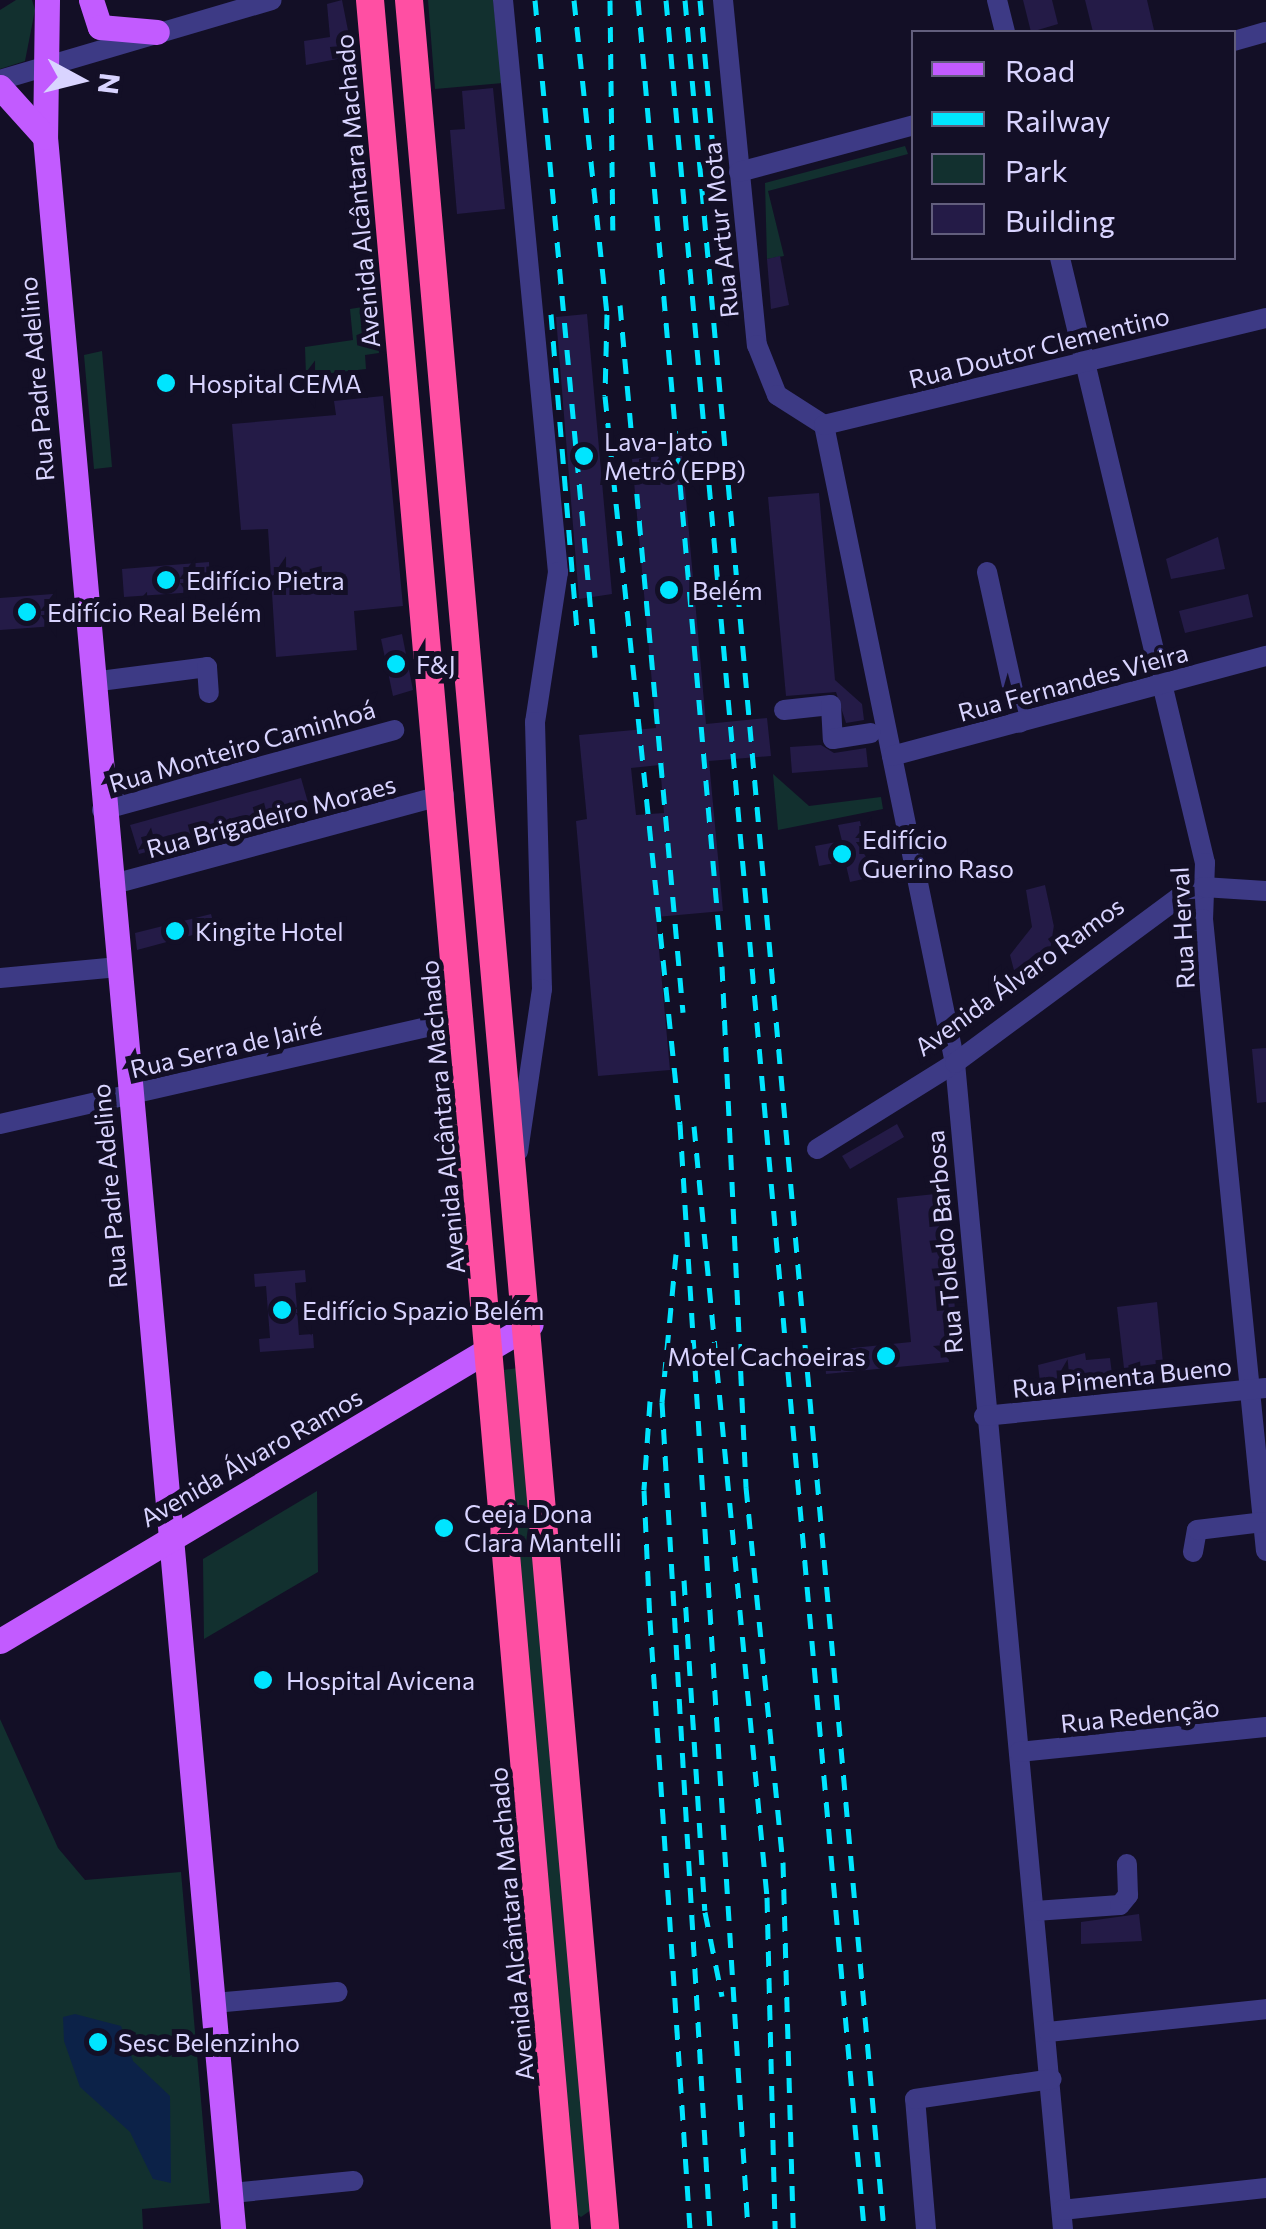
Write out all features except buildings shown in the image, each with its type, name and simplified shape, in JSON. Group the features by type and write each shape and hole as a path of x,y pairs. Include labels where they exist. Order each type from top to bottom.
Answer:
{"highway":[{"name":"Avenida Alcântara Machado","path":"370,0 464,1018 565,2229"},
{"path":"408,0 531,1324 606,2229"}],"main road":[{"path":"48,0 48,32"},
{"path":"48,32 66,0"},
{"path":"91,0 94,20 109,32 157,32"},
{"name":"Rua Padre Adelino","path":"48,32 42,64 46,137 102,810 132,1096 233,2229"},
{"path":"0,84 46,137"},
{"name":"Avenida Álvaro Ramos","path":"0,1641 531,1324"}],"street":[{"path":"0,84 42,64 270,0"},
{"path":"503,0 558,572 535,722 542,988 514,1168"},
{"name":"Rua Artur Mota","path":"723,0 763,368 777,395 824,424"},
{"path":"998,0 1005,30"},
{"path":"1236,40 1266,32"},
{"path":"739,172 911,127"},
{"name":"Rua Herval","path":"1060,260 1205,863 1203,887 1258,1389 1266,1551"},
{"name":"Rua Doutor Clementino","path":"824,424 1266,318"},
{"name":"Rua Toledo Barbosa","path":"824,424 955,1063 984,1416 1048,2032 1046,2075 1062,2219"},
{"path":"987,572 1020,722"},
{"name":"Rua Fernandes Vieira","path":"892,756 1266,656"},
{"path":"92,682 208,667 209,693"},
{"path":"784,710 831,706 833,739 870,733"},
{"name":"Rua Monteiro Caminhoá","path":"102,810 394,730"},
{"name":"Rua Brigadeiro Moraes","path":"110,885 444,795"},
{"path":"1203,887 1266,891"},
{"name":"Avenida Álvaro Ramos","path":"817,1149 955,1063 1203,887"},
{"path":"0,978 118,967"},
{"name":"Rua Serra de Jairé","path":"0,1124 464,1018"},
{"name":"Rua Pimenta Bueno","path":"984,1416 1258,1389"},
{"path":"1193,1552 1196,1530 1263,1522"},
{"name":"Rua Redenção","path":"1018,1752 1266,1727"},
{"path":"1035,1911 1120,1904 1128,1895 1127,1864"},
{"path":"214,2003 338,1992"},
{"path":"1048,2032 1266,2009"},
{"path":"926,2229 915,2099 1046,2075"},
{"path":"232,2192 353,2181"},
{"path":"1062,2219 1266,2188"}],"green space":[{"path":"16,0 32,0 35,10 25,61 0,69 0,10"},
{"path":"428,0 493,0 503,83 435,89"},
{"path":"905,146 908,154 768,191 784,256 767,259 765,183"},
{"path":"375,305 379,353 365,355 366,369 306,376 305,347 353,340 350,309"},
{"path":"102,351 112,467 94,469 84,355"},
{"path":"773,774 809,806 881,797 883,809 778,830"},
{"path":"524,1367 594,2208 581,2217 574,2212 504,1370"},
{"path":"317,1491 318,1572 204,1639 203,1559"},
{"name":"Sesc Belenzinho","path":"0,1719 58,1848 85,1880 181,1872 210,2203 142,2209 143,2229 0,2229"}],"water":[{"path":"75,2014 121,2026 133,2061 170,2096 171,2183 153,2179 130,2132 80,2087 64,2041 63,2017"}],"railway":[{"path":"535,0 595,657"},
{"path":"574,0 607,314 605,396 680,1124 748,2229"},
{"path":"610,0 613,230"},
{"path":"638,0 722,966 746,1487 783,1862 793,2229"},
{"path":"666,0 864,2229"},
{"path":"685,0 884,2229"},
{"path":"700,0 717,194"},
{"path":"620,305 683,1012"},
{"path":"551,314 577,628"},
{"path":"694,1126 767,1897 775,2229"},
{"path":"676,1254 662,1402 710,2229"},
{"path":"650,1401 644,1490 650,1620 690,2229"},
{"path":"684,1580 705,1910"},
{"path":"705,1912 722,1996"}],"place":[{"name":"Hospital CEMA","path":"166,383"},
{"name":"Lava-Jato Metrô (EPB)","path":"584,456"},
{"name":"Edifício Pietra","path":"166,580"},
{"name":"Belém","path":"669,590"},
{"name":"Edifício Real Belém","path":"27,612"},
{"name":"F&J","path":"396,664"},
{"name":"Edifício Guerino Raso","path":"842,854"},
{"name":"Kingite Hotel","path":"175,931"},
{"name":"Edifício Spazio Belém","path":"282,1310"},
{"name":"Motel Cachoeiras","path":"886,1356"},
{"name":"Ceeja Dona Clara Mantelli","path":"444,1528"},
{"name":"Hospital Avicena","path":"263,1680"},
{"name":"Sesc Belenzinho","path":"98,2042"}]}
